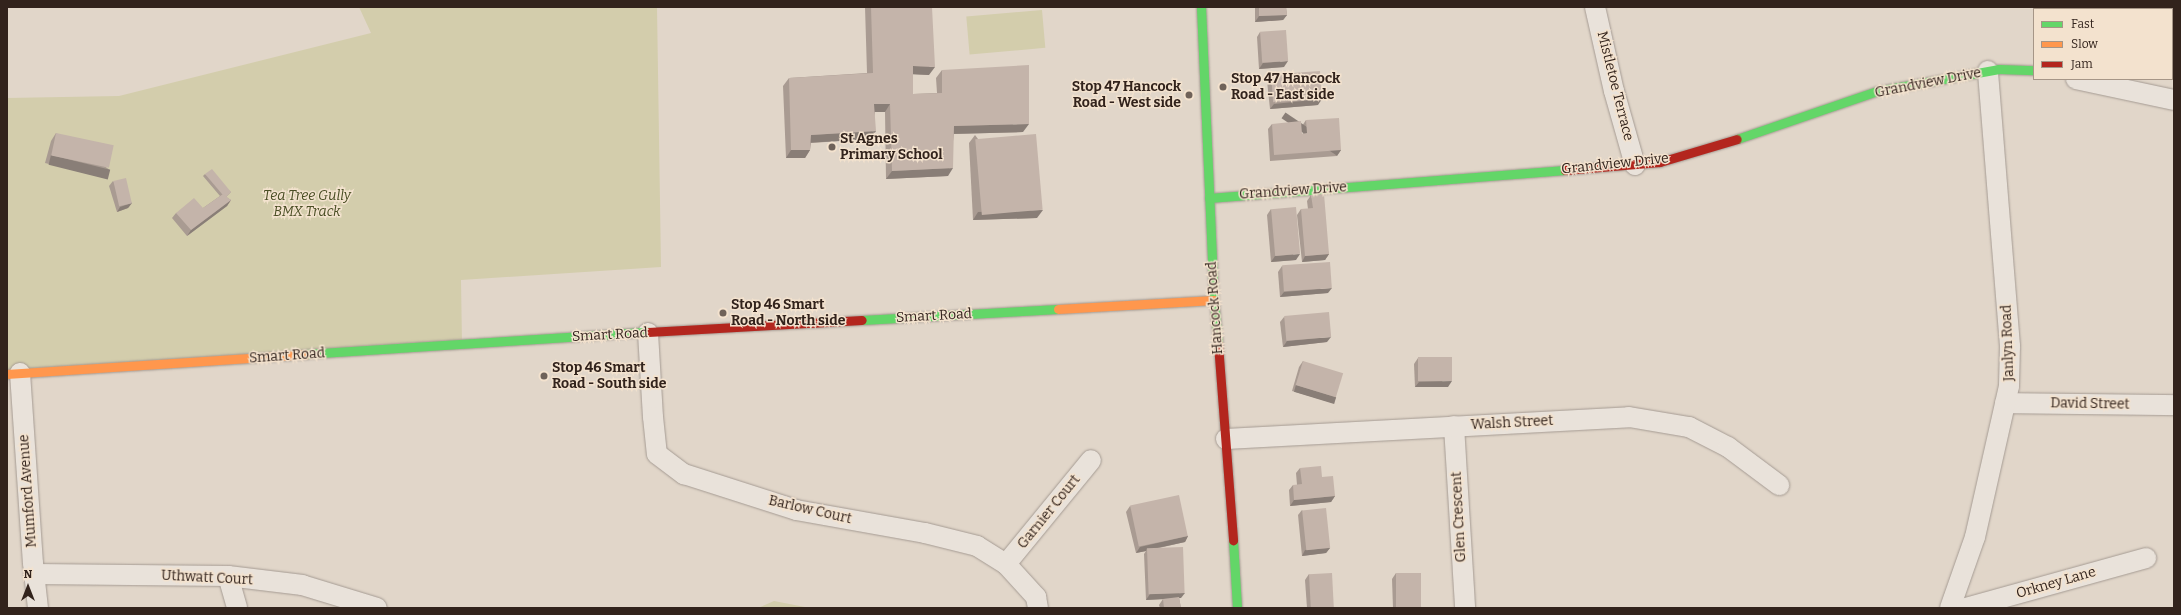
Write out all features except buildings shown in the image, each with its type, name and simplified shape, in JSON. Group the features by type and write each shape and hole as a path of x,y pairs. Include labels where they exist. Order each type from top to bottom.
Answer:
{"main road":[{"name":"Hancock Road","path":"1201,7 1214,300 1226,439 1237,608"},
{"name":"Grandview Drive","path":"1209,198 1660,162 1700,151 1877,91 1999,69 2033,70"},
{"name":"Smart Road","path":"13,374 648,333 1214,300"}],"street":[{"name":"Mistletoe Terrace","path":"1596,7 1614,91 1635,165"},
{"name":"Janlyn Road","path":"1950,608 1976,537 2009,386 2010,346 1988,71"},
{"path":"2081,80 2174,100"},
{"name":"Barlow Court","path":"648,333 653,417 657,454 684,474 796,510 925,533 977,546 1006,564 1036,597 1038,608"},
{"name":"Mumford Avenue","path":"13,374 38,608"},
{"name":"David Street","path":"2005,403 2174,406"},
{"name":"Walsh Street","path":"1226,439 1629,417 1689,427 1728,447 1779,485"},
{"name":"Glen Crescent","path":"1454,426 1465,608"},
{"name":"Garnier Court","path":"1006,564 1091,460"},
{"name":"Orkney Lane","path":"1966,608 2146,558"},
{"name":"Uthwatt Court","path":"34,574 228,576 302,585 377,608"},
{"path":"228,576 237,608"}],"green space":[{"name":"Tea Tree Gully BMX Track","path":"359,7 657,7 661,267 461,280 462,344 7,374 7,98 119,96 371,33"},
{"path":"1042,10 1045,48 970,54 966,17"},
{"path":"774,601 810,608 758,608"}],"traffic: fast":[{"path":"1201,7 1214,300 1218,344"},
{"path":"1737,139 1877,91 1999,69 2033,70"},
{"path":"1209,198 1565,170"},
{"path":"862,320 1058,309"},
{"path":"305,354 648,332"},
{"path":"1233,540 1237,608"}],"traffic: slow":[{"path":"1058,309 1214,300"},
{"path":"7,374 305,354"}],"traffic: jam":[{"path":"1565,170 1660,162 1737,139"},
{"path":"648,332 862,320"},
{"path":"1218,344 1233,540"}],"place":[{"name":"Stop 47 Hancock Road - East side","path":"1223,87"},
{"name":"Stop 47 Hancock Road - West side","path":"1189,95"},
{"name":"St Agnes Primary School","path":"832,147"},
{"name":"Stop 46 Smart Road - North side","path":"723,313"},
{"name":"Stop 46 Smart Road - South side","path":"544,376"}]}
